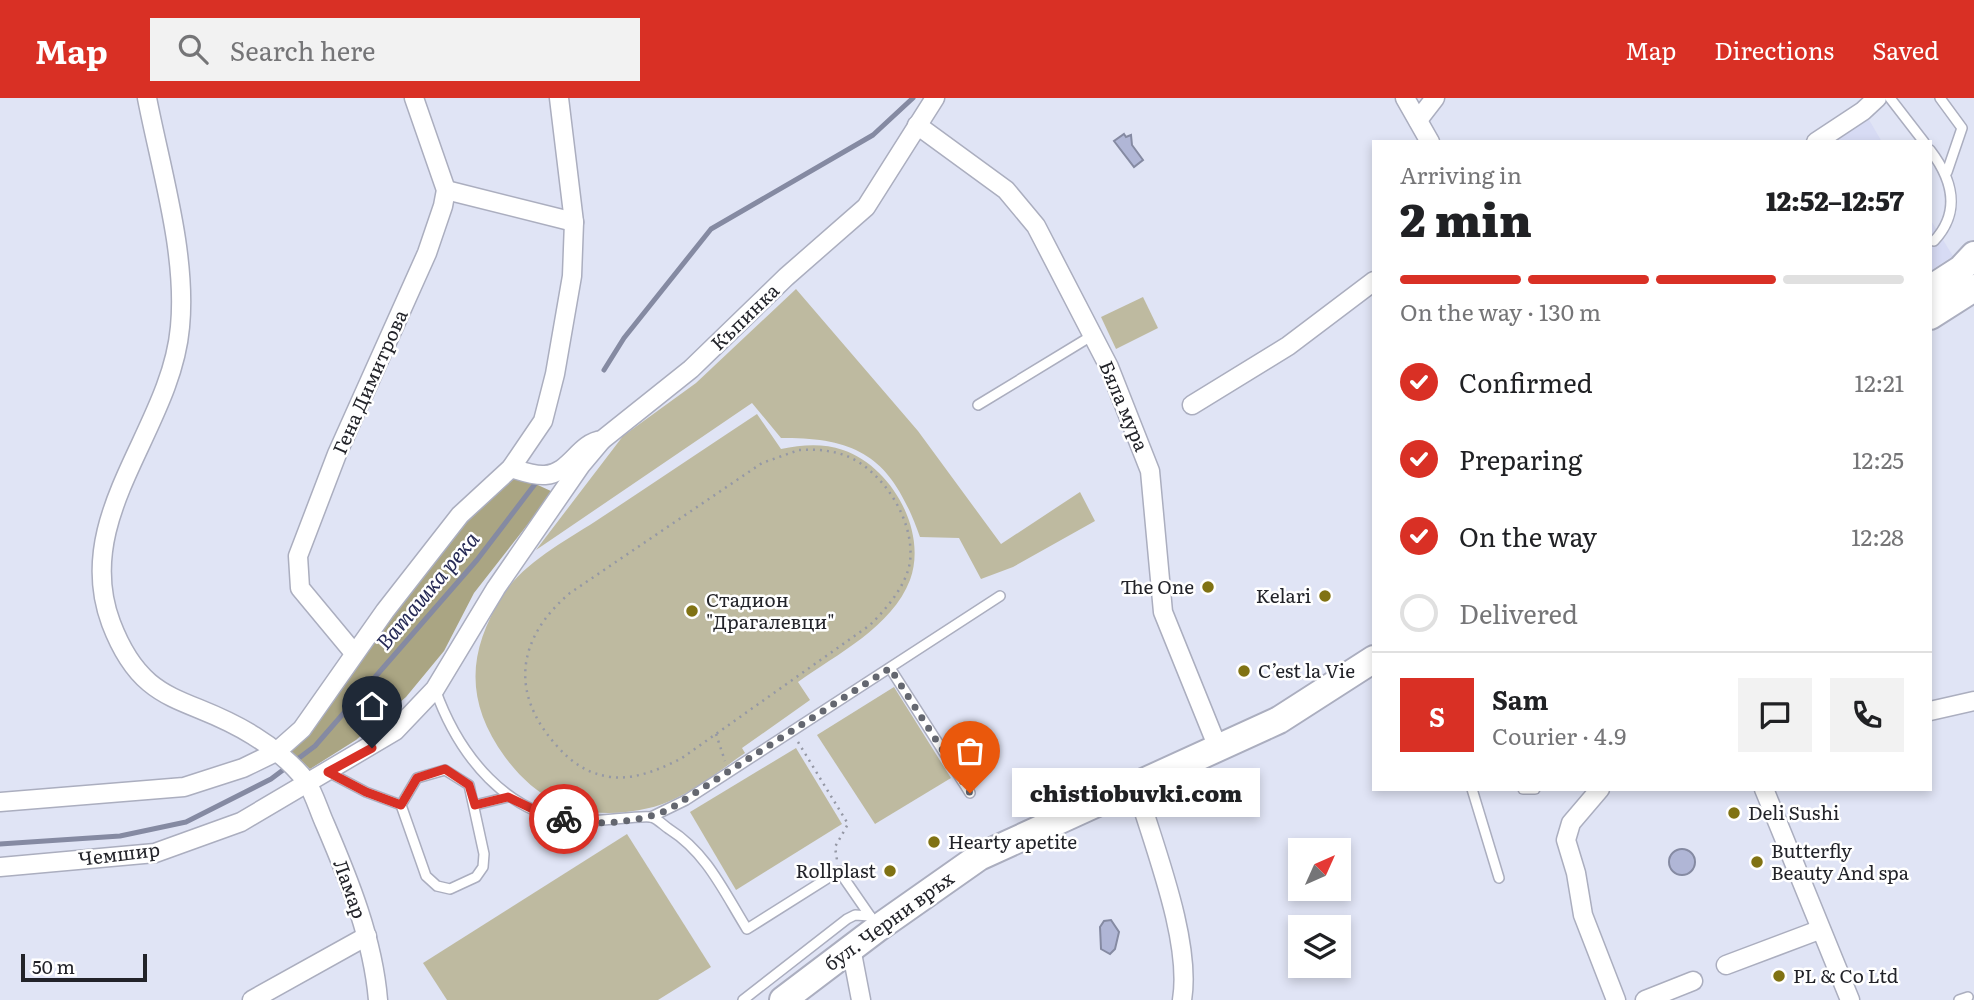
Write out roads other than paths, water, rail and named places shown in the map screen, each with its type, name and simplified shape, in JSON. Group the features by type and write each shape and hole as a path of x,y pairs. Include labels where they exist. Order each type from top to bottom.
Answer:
{"main road":[{"path":"1932,288 1961,269 1974,255"},
{"path":"1932,315 1974,288"},
{"name":"бул. Черни връх","path":"783,1000 851,948 874,922 979,857 1279,720 1372,660"}],"street":[{"path":"147,98 178,259 180,326 171,375 118,493 105,531 101,558 103,589 110,620 118,640 142,677 165,696 219,716 279,755 303,778"},
{"path":"414,98 446,190 574,222"},
{"path":"0,802 184,786 279,755 302,729 354,653 460,515 511,468 543,421 555,374 572,276 574,222 559,98"},
{"name":"Къпинка","path":"511,468 541,476 555,474 586,447 602,440 691,369 786,277 866,207 890,174 935,98"},
{"path":"1405,98 1429,140"},
{"path":"1418,120 1435,98"},
{"path":"1819,140 1877,99"},
{"name":"Бяла мура","path":"917,125 1006,190 1036,226 1093,335 1131,417 1150,471 1163,612 1218,748"},
{"name":"Гена Димитрова","path":"354,653 300,588 298,556 337,454 427,253 446,190"},
{"path":"1192,405 1288,346 1372,283"},
{"name":"Чемшир","path":"0,867 155,853 241,822 303,778 328,772 395,732 435,689 496,588 581,465 602,440"},
{"path":"1932,712 1974,701"},
{"path":"1932,712 1974,713"},
{"name":"Ламар","path":"303,778 340,858 367,936 375,961 378,1000"},
{"path":"1136,786 1175,920 1184,971 1182,1000"},
{"path":"1598,791 1571,823 1566,840 1576,873 1583,915 1616,1000"},
{"path":"1765,791 1819,930 1850,1000"},
{"path":"1727,965 1819,930"},
{"path":"253,1000 367,936"},
{"path":"851,948 861,1000"},
{"path":"1645,1000 1693,981"}],"lane":[{"path":"1934,241 1947,228 1951,211 1947,172 1962,128 1940,98"},
{"path":"1877,99 1922,140"},
{"path":"1932,153 1947,172"},
{"path":"978,405 1093,335"},
{"path":"435,689 444,713 469,755 508,797 545,815 577,821 651,817 686,800 726,775 1000,596"},
{"path":"890,668 970,793"},
{"path":"445,769 469,785 484,853 483,867 476,877 450,889 437,886 426,876 401,805 417,778 445,769"},
{"path":"328,772 366,792 401,805"},
{"path":"1473,791 1499,878"},
{"path":"475,805 508,797"},
{"path":"651,817 697,850 747,929 839,871 874,922"},
{"path":"743,1000 847,919 855,915 874,922"}],"waterway":[{"name":"Ваташка река","path":"604,370 624,338 711,229 873,135 913,98"},
{"name":"Ваташка река","path":"0,844 120,836 186,822 271,779 315,746 477,560 535,484"}],"place":[{"name":"The One","path":"1208,587"},
{"name":"Kelari","path":"1325,596"},
{"name":"Стадион \"Драгалевци\"","path":"692,611"},
{"name":"C’est la Vie","path":"1244,671"},
{"name":"chistiobuvki.com","path":"970,793"},
{"name":"Deli Sushi","path":"1734,813"},
{"name":"Hearty apetite","path":"934,842"},
{"name":"Butterfly Beauty And spa","path":"1757,862"},
{"name":"Rollplast","path":"890,871"},
{"name":"PL & Co Ltd","path":"1779,976"}]}
